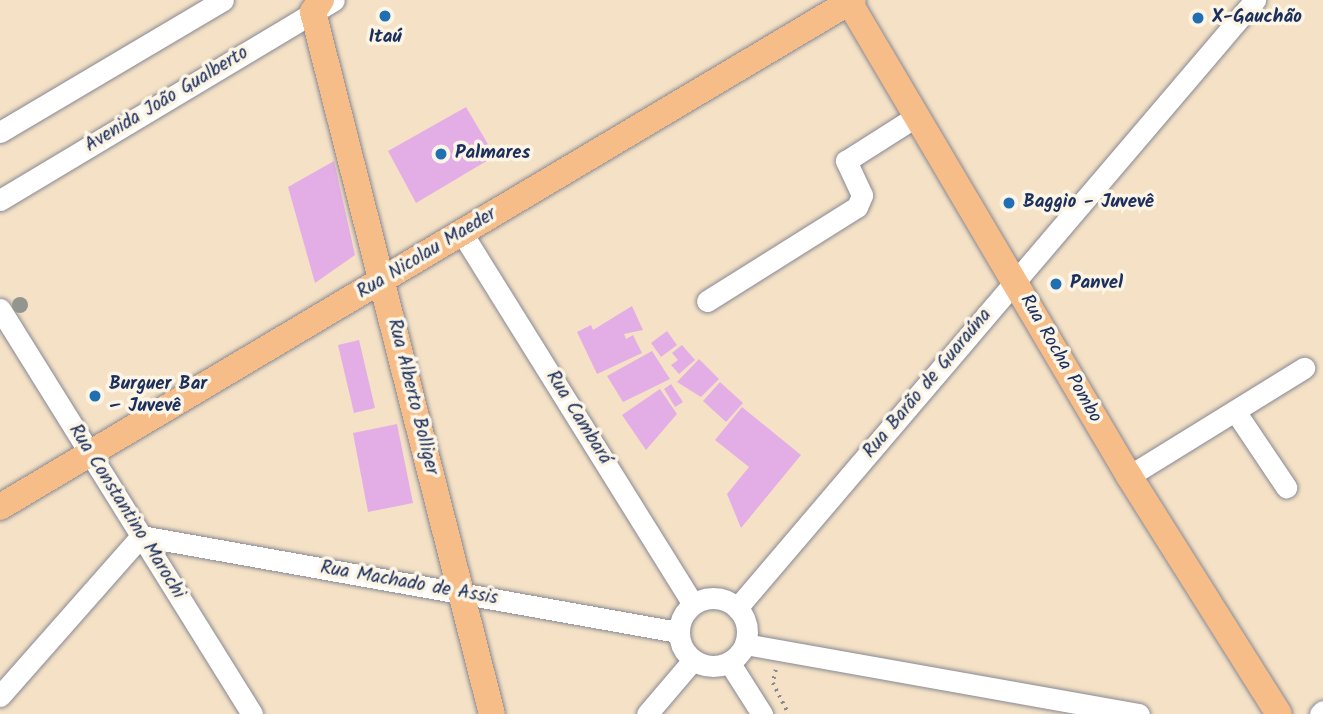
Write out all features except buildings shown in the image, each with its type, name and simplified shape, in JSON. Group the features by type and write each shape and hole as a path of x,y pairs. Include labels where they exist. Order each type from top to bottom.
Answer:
{"main road":[{"name":"Rua Rocha Pombo","path":"850,1 915,117 1129,476 1279,714"},
{"name":"Rua Nicolau Maeder","path":"0,507 850,1"},
{"name":"Rua Alberto Bolliger","path":"323,4 383,281 492,714"}],"street":[{"path":"0,132 223,0"},
{"name":"Rua Barão de Guaraúna","path":"737,608 1255,0"},
{"name":"Avenida João Gualberto","path":"0,200 323,4"},
{"path":"707,302 858,207 862,195 846,161 915,117"},
{"name":"Rua Cambará","path":"462,233 693,604"},
{"name":"Rua Constantino Marochi","path":"0,309 252,714"},
{"path":"1129,476 1304,368"},
{"path":"1234,411 1286,487"},
{"path":"0,696 141,536"},
{"name":"Rua Machado de Assis","path":"141,536 678,632"},
{"path":"711,597 737,608 746,624 745,644 729,662 712,666 693,660 681,647 678,632 680,619 693,604 711,597"},
{"path":"745,644 1139,714"},
{"path":"647,714 693,660"},
{"path":"729,662 762,714"}],"place":[{"name":"Itaú","path":"385,16"},
{"name":"X-Gauchão","path":"1198,18"},
{"name":"Palmares","path":"441,154"},
{"name":"Baggio - Juvevê","path":"1009,203"},
{"name":"Panvel","path":"1056,284"},
{"name":"Burguer Bar – Juvevê","path":"95,396"}]}
